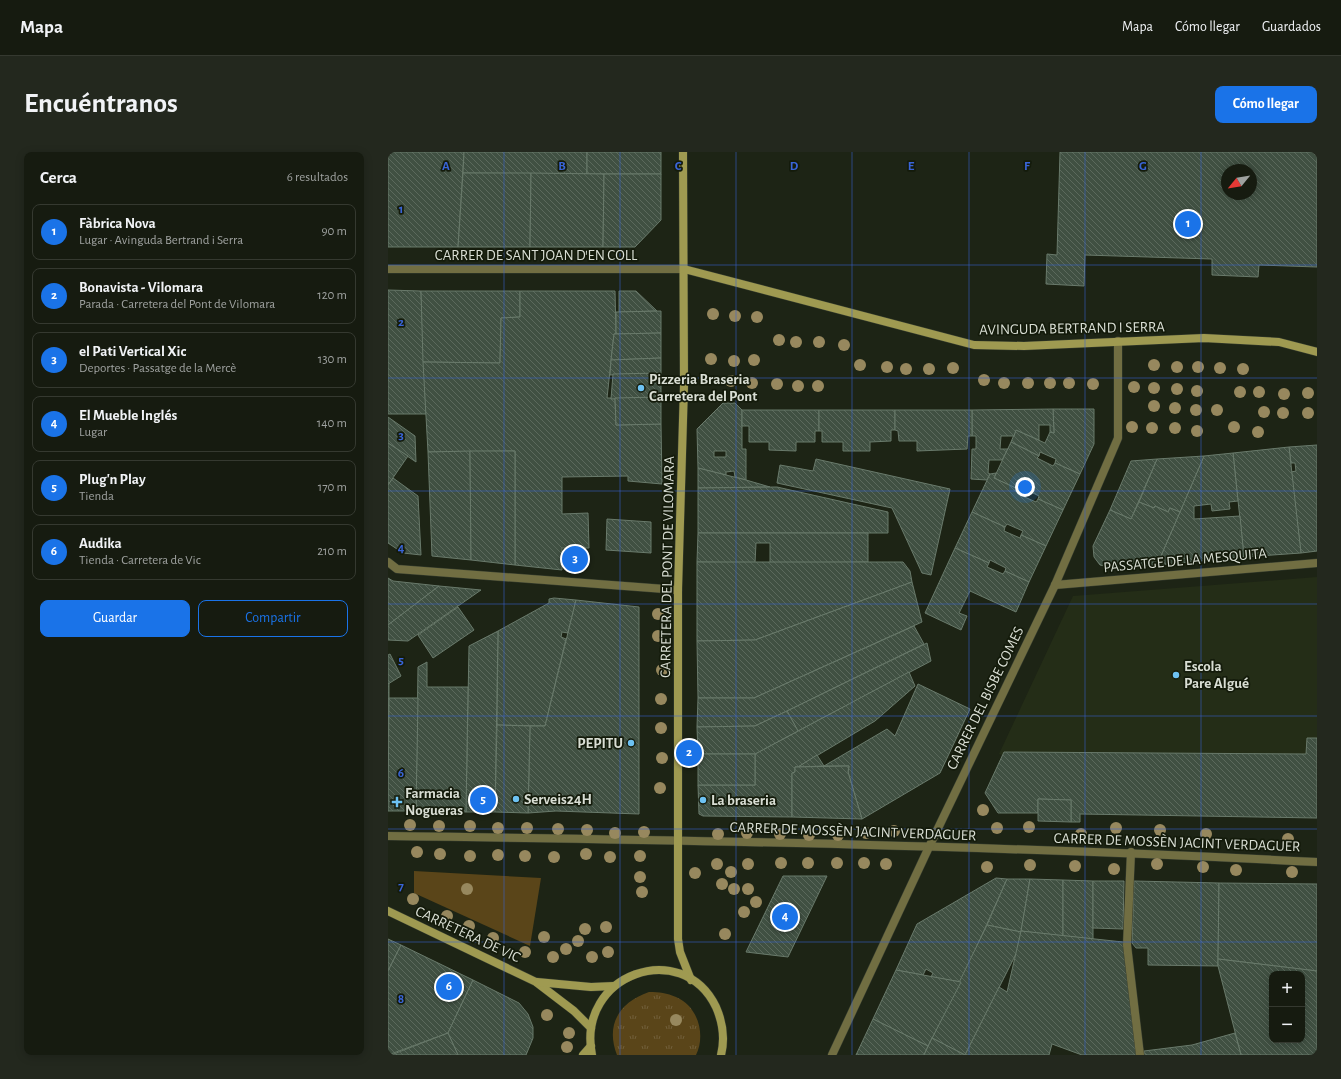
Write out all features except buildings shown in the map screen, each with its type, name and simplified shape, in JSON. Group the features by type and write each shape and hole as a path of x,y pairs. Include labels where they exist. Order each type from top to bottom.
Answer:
{"street":[{"name":"CARRETERA DEL PONT DE VILOMARA","path":"683,152 684,386 678,590 678,939 680,952 691,980"},
{"name":"CARRER DE SANT JOAN D'EN COLL","path":"388,269 684,269"},
{"name":"AVINGUDA BERTRAND I SERRA","path":"684,269 974,344 1024,346 1204,338 1279,342 1317,352"},
{"name":"CARRER DEL BISBE COMES","path":"832,1055 929,847 1055,585 1118,438 1118,341"},
{"path":"388,562 397,569 678,590"},
{"name":"PASSATGE DE LA MESQUITA","path":"1055,585 1317,563"},
{"name":"CARRER DE MOSSÈN JACINT VERDAGUER","path":"388,836 678,840 1131,852 1317,862"},
{"path":"1131,852 1127,945 1140,1055"},
{"name":"CARRETERA DE VIC","path":"388,912 536,982 574,1011 591,1028"},
{"path":"592,1055 590,1046 591,1028 598,1005 614,986 629,976 647,971 665,971 691,980 708,994 719,1013 723,1030 723,1046 721,1055"},
{"name":"CARRETERA DE VIC","path":"536,982 583,986 614,986"},
{"path":"583,1055 590,1046"},
{"path":"723,1046 729,1055"}],"shaded area":[{"name":"Escola Pare Algué","path":"1317,577 1317,818 1080,814 1080,822 1071,822 1071,800 1038,799 1038,813 998,813 985,793 1002,755 999,754 1073,596"}],"green space":[{"path":"414,871 541,878 530,946 414,893"},
{"path":"649,992 663,993 676,997 684,1001 690,1007 695,1014 700,1030 699,1047 696,1055 617,1055 613,1033 614,1024 618,1016 623,1008 630,1002"}],"place":[{"name":"Fàbrica Nova","path":"1188,224"},
{"name":"Pizzeria Braseria Carretera del Pont","path":"641,388"},
{"name":"el Pati Vertical Xic","path":"575,559"},
{"name":"Escola Pare Algué","path":"1176,675"},
{"name":"PEPITU","path":"631,743"},
{"name":"Bonavista - Vilomara","path":"689,753"},
{"name":"Serveis24H","path":"516,799"},
{"name":"Plug'n Play","path":"483,800"},
{"name":"La braseria","path":"703,800"},
{"name":"Farmacia Nogueras","path":"397,802"},
{"name":"El Mueble Inglés","path":"785,917"},
{"name":"Audika","path":"449,987"}]}
